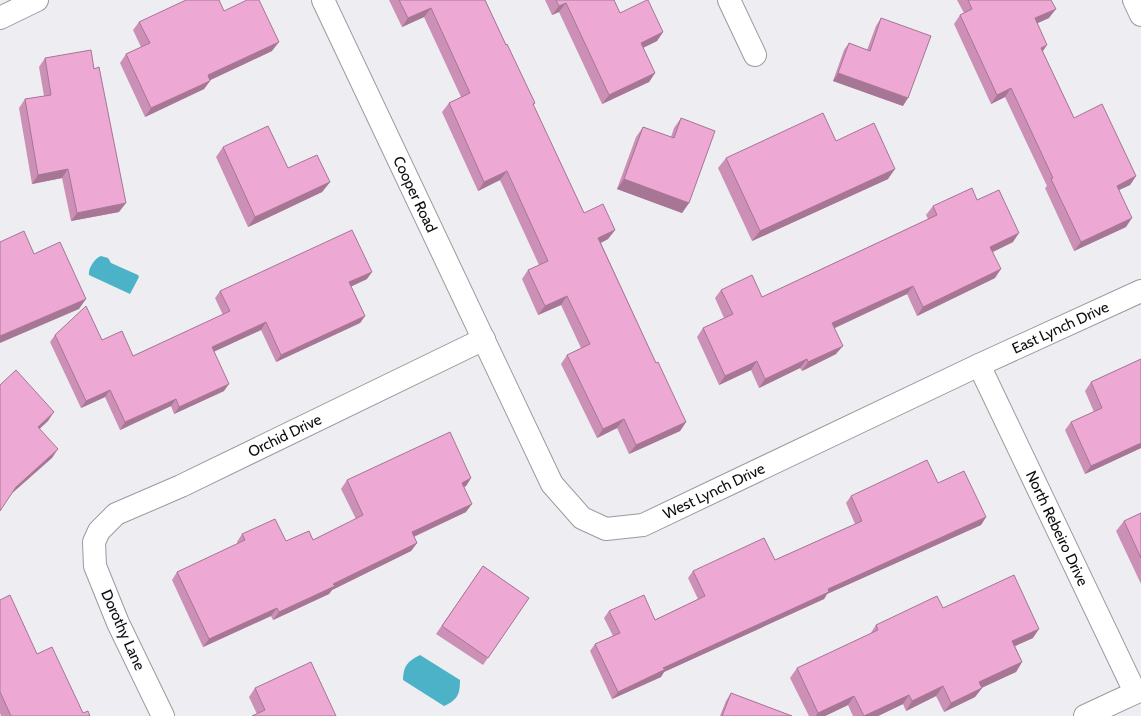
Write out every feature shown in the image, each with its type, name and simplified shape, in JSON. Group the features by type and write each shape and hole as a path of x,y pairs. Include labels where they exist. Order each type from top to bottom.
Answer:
{"street":[{"path":"0,18 37,0"},
{"name":"Cooper Road","path":"323,0 507,388"},
{"path":"729,0 755,55"},
{"path":"1134,0 1141,14"},
{"name":"East Lynch Drive","path":"979,365 1141,291"},
{"name":"Orchid Drive","path":"94,542 99,531 116,514 181,486 484,339"},
{"name":"West Lynch Drive","path":"507,388 552,484 582,518 606,529 643,525 979,365"},
{"name":"North Rebeiro Drive","path":"979,365 1138,691"},
{"name":"Dorothy Lane","path":"94,542 95,566 118,623 163,716"},
{"path":"1085,716 1138,691"}],"water":[{"path":"101,256 108,258 111,263 138,275 139,277 130,294 89,275 92,264"},
{"path":"420,655 460,680 457,696 448,704 444,706 403,680 404,671 407,664 412,659"}],"building":[{"path":"186,0 219,0 224,11 247,0 259,0 279,42 208,75 210,81 151,108 126,54 150,43 139,22"},
{"path":"399,0 485,0 535,103 533,104 584,213 603,204 615,230 598,238 656,363 658,362 686,422 636,445 624,419 603,429 567,355 590,344 567,296 545,306 528,270 548,261 507,171 484,182 449,103 470,93 431,8 408,18"},
{"path":"556,0 614,0 620,13 648,0 663,32 641,43 655,73 609,95 566,3 559,6"},
{"path":"968,0 1051,0 1056,9 1035,18 1047,45 1041,48 1074,118 1102,104 1136,176 1117,186 1132,218 1081,242 1051,179 1053,178 1011,88 997,95 960,15 972,9"},
{"path":"881,18 931,36 908,98 838,73 849,43 870,51"},
{"path":"91,50 94,69 99,67 126,203 77,213 68,169 38,175 25,99 51,95 45,58"},
{"path":"823,113 836,141 874,123 895,169 760,231 726,158"},
{"path":"681,118 715,131 689,203 624,179 643,127 674,138"},
{"path":"268,126 288,168 317,155 330,182 255,217 223,147"},
{"path":"972,188 977,200 999,190 1019,233 990,247 1001,269 923,307 913,286 832,323 843,346 808,362 807,359 765,379 757,361 725,376 703,328 733,314 721,290 752,275 762,297 937,215 933,206"},
{"path":"352,230 372,272 349,282 365,316 281,355 266,322 212,347 229,384 179,407 176,399 125,422 110,390 86,401 55,335 86,306 102,340 122,331 133,356 230,311 220,291"},
{"path":"24,231 34,254 60,242 86,299 0,336 0,242"},
{"path":"1141,359 1141,443 1091,466 1071,422 1102,408 1091,382"},
{"path":"16,370 54,412 38,427 58,449 16,487 0,511 0,385"},
{"path":"450,432 471,478 462,483 472,504 412,532 417,543 333,584 335,586 279,612 277,608 209,639 177,572 245,540 242,534 275,519 286,541 309,531 313,540 363,515 347,480"},
{"path":"927,460 938,483 964,471 986,517 828,589 829,592 663,668 666,669 618,692 595,644 620,633 609,611 644,595 655,620 705,596 693,571 764,538 775,560 862,521 851,496"},
{"path":"1141,513 1141,558 1124,521"},
{"path":"483,566 529,598 488,658 442,626"},
{"path":"1014,575 1039,629 1012,641 1022,662 979,682 982,688 951,703 943,686 912,701 909,695 864,716 854,696 818,713 797,668 878,630 876,625 937,596 943,608"},
{"path":"10,595 37,654 52,647 83,713 88,711 90,716 11,716 0,692 0,600"},
{"path":"311,662 336,716 252,716 265,710 255,688"},
{"path":"731,693 792,716 722,716"}]}
